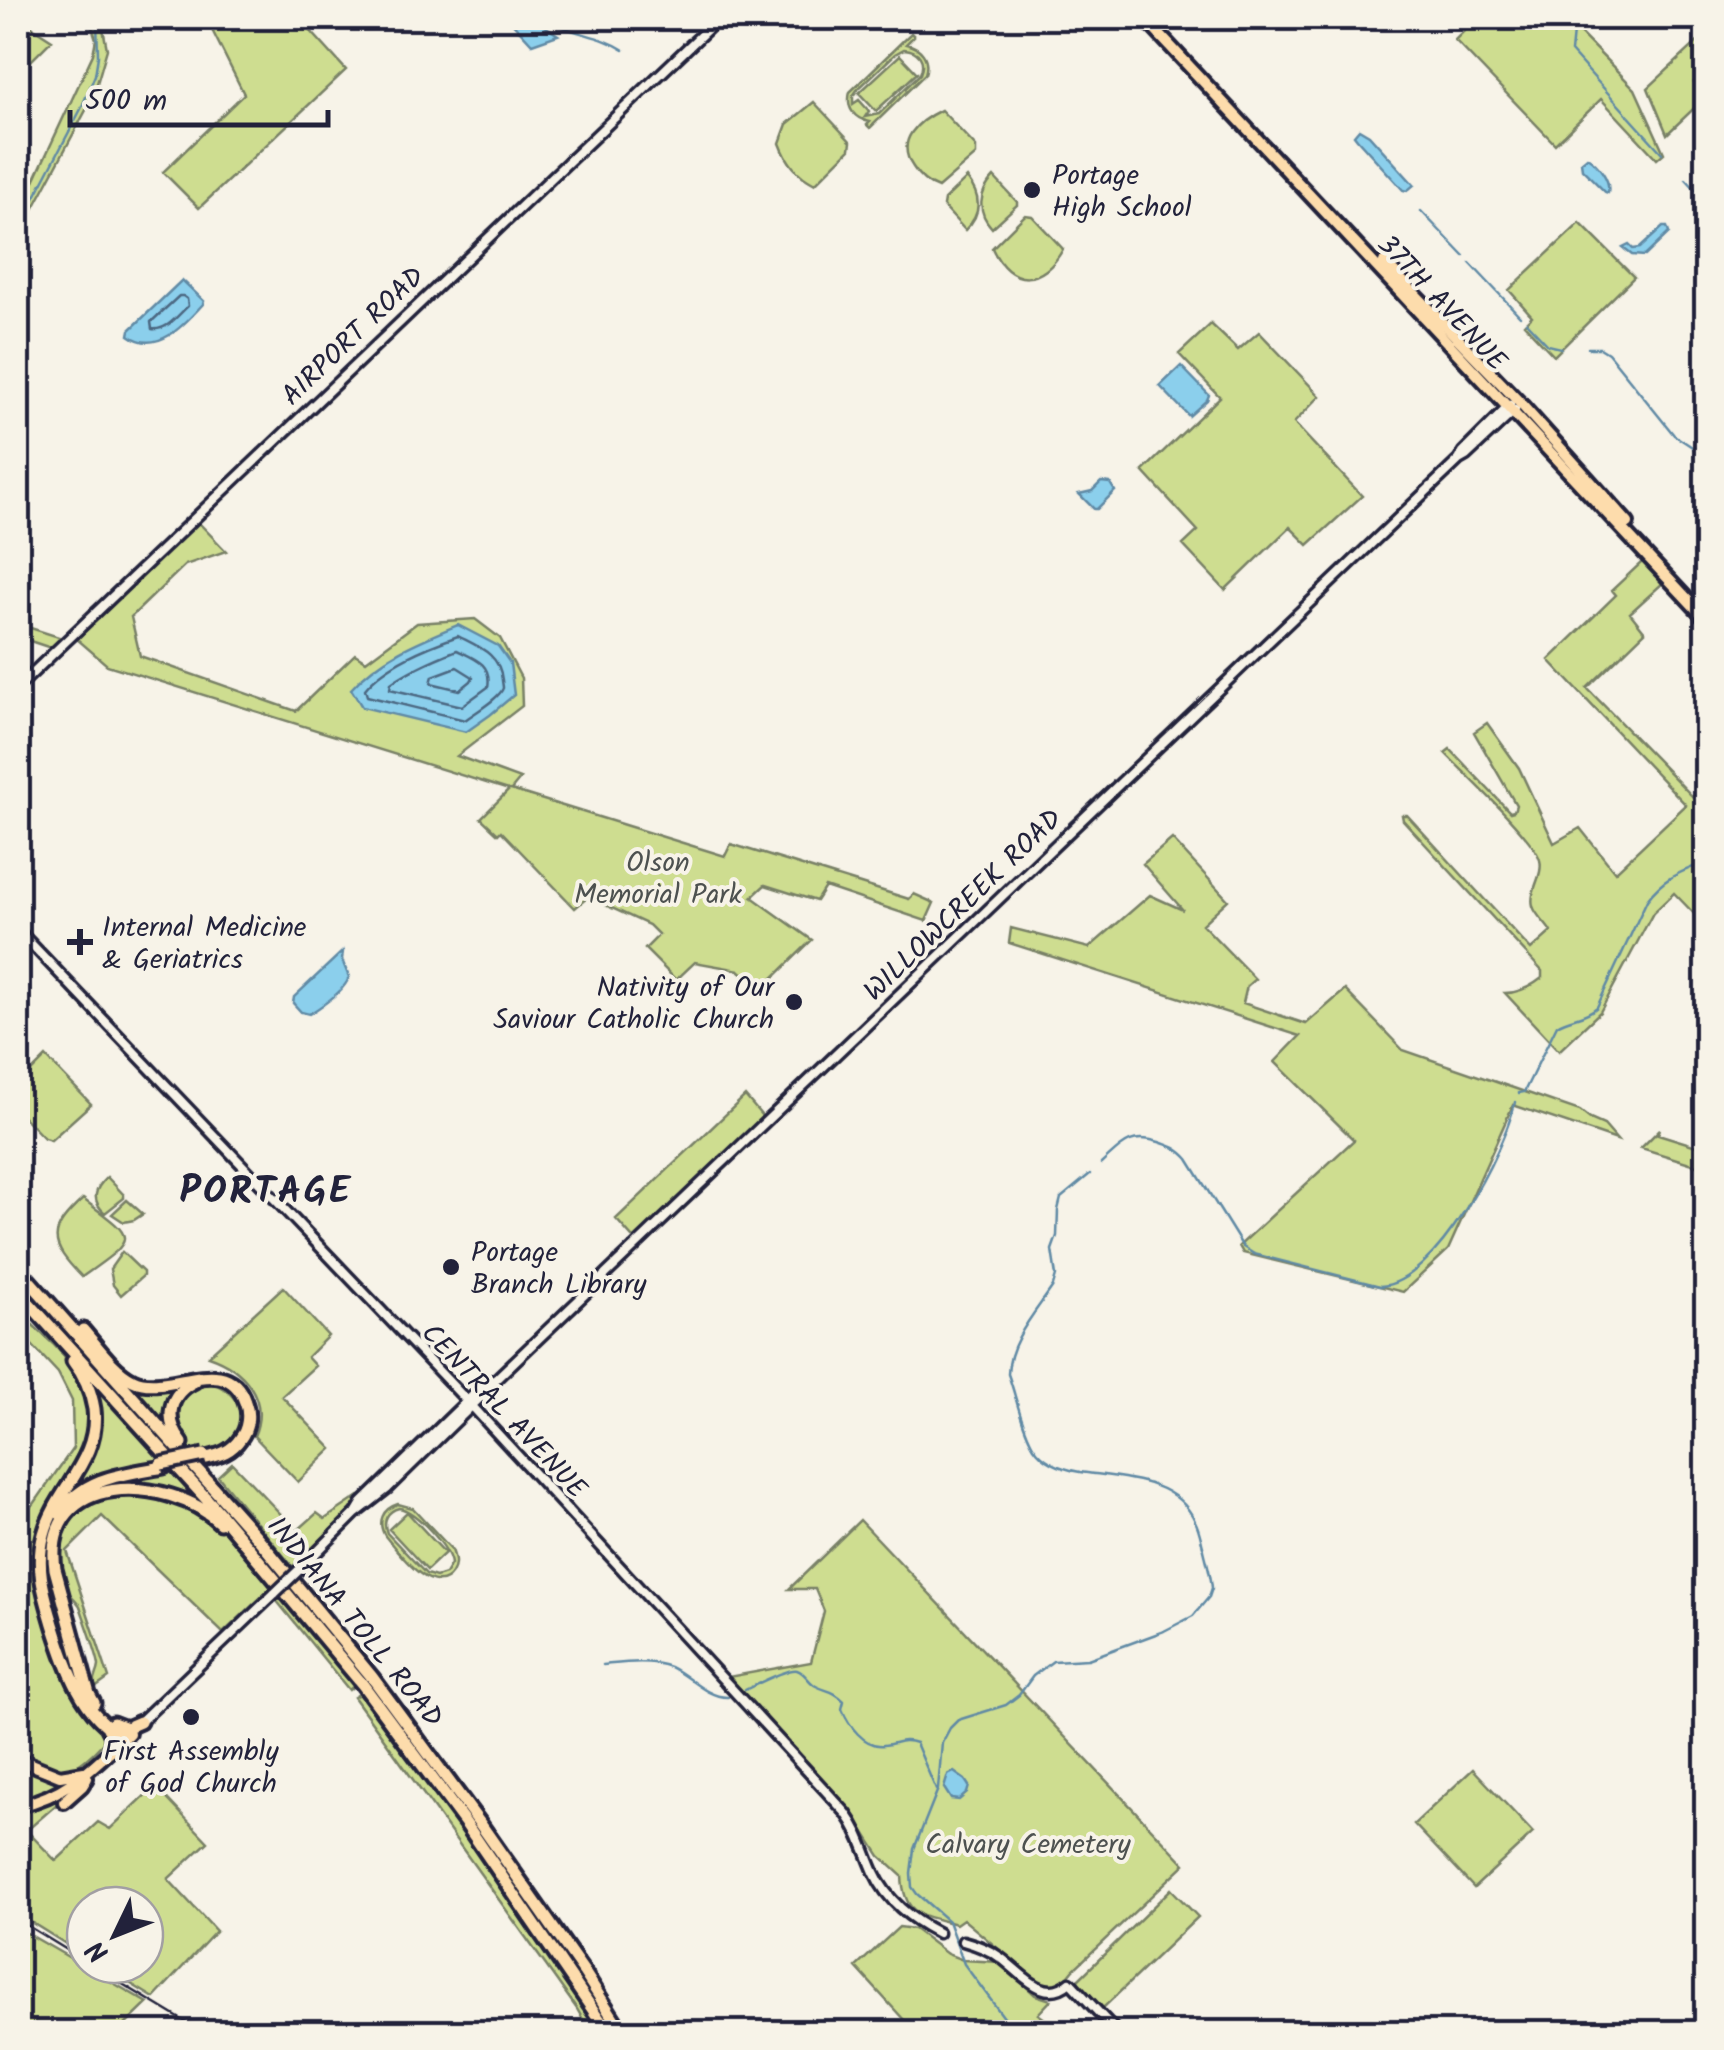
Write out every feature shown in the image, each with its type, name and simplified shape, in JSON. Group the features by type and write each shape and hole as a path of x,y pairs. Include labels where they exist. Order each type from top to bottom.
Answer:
{"highway":[{"path":"22,1273 132,1380 156,1385 205,1375 221,1377 236,1387 248,1410 242,1436 232,1448 92,1480 64,1502 52,1521 46,1542 45,1577 76,1686"},
{"name":"INDIANA TOLL ROAD","path":"22,1273 256,1536 344,1642 438,1764 622,2032"},
{"path":"18,1292 77,1366 93,1403 91,1445 48,1520 40,1564 47,1605 70,1674 87,1703 124,1737"},
{"name":"INDIANA TOLL ROAD","path":"18,1292 260,1560 363,1684 515,1893 608,2032"},
{"path":"206,1456 230,1445 244,1418 234,1390 212,1379 190,1383 178,1392 171,1406 172,1429 256,1536"},
{"path":"111,1750 107,1722 77,1671 49,1573 52,1532 66,1503 84,1488 162,1465"},
{"path":"89,1694 53,1555 58,1530 73,1508 102,1493 127,1489 180,1498 212,1516 260,1560"},
{"path":"107,1722 124,1728 140,1722"}],"main road":[{"name":"AIRPORT ROAD","path":"18,687 719,18"},
{"name":"37TH AVENUE","path":"1144,18 1515,405 1706,619"},
{"name":"37TH AVENUE","path":"1153,18 1706,610"},
{"name":"WILLOWCREEK ROAD","path":"94,1767 488,1382 495,1380 1466,456 1515,405"},
{"name":"CENTRAL AVENUE","path":"18,930 470,1403 846,1814 857,1829 879,1882 893,1901 912,1919 938,1933"},
{"path":"18,1758 60,1776 94,1767"},
{"path":"64,1802 82,1786 94,1767"},
{"path":"18,1806 62,1791 94,1767"},
{"path":"963,1941 1000,1957 1040,1988 1057,1990 1070,1982 1116,2032"}],"green space":[{"path":"18,18 25,18 52,40 18,74"},
{"path":"89,18 101,18 107,49 93,97 18,233 18,209 93,54 96,39"},
{"path":"206,18 299,18 346,70 199,208 163,172 244,94"},
{"path":"1477,18 1565,18 1635,89 1664,153 1657,159 1601,99 1555,144 1455,40"},
{"path":"911,33 914,36 906,44 923,54 925,74 870,128 870,122 852,112 850,92","holes":["909,50 922,60 920,74 879,114 865,117 869,111 859,100 853,104 853,96 895,54"]},
{"path":"1706,34 1706,66 1694,82 1706,97 1667,134 1648,88"},
{"path":"900,55 917,73 876,111 859,93"},
{"path":"814,102 851,142 850,149 815,184 793,167 780,143 787,124"},
{"path":"941,110 976,147 976,155 938,188 918,174 907,148 917,126"},
{"path":"994,177 1017,205 992,228 981,202"},
{"path":"967,178 978,205 965,230 943,206 944,200"},
{"path":"1025,215 1032,216 1063,249 1046,270 1027,277 1008,270 992,248"},
{"path":"1580,223 1634,277 1554,356 1524,324 1532,316 1509,290"},
{"path":"1211,324 1238,350 1259,332 1320,396 1294,423 1362,496 1308,545 1290,527 1225,590 1183,545 1198,531 1143,471 1220,397 1179,354"},
{"name":"Olson Memorial Park","path":"198,522 226,551 185,565 131,617 140,656 296,711 355,654 366,661 417,623 475,619 500,638 521,678 522,706 457,756 520,779 511,790 725,856 731,844 909,899 914,894 934,903 926,921 825,887 816,901 765,885 752,897 812,940 761,990 739,970 695,962 676,980 645,949 659,935 649,925 588,897 575,908 501,831 498,834 481,818 509,790 107,665 77,639"},
{"path":"1643,561 1663,583 1630,613 1645,632 1587,688 1693,797 1706,785 1706,926 1674,893 1653,913 1600,1012 1559,1051 1505,993 1534,984 1542,978 1542,971 1402,815 1407,815 1531,950 1551,932 1533,906 1540,860 1512,822 1445,753 1450,749 1510,812 1514,811 1516,805 1474,732 1487,723 1519,768 1554,843 1580,828 1615,872 1686,805 1549,660 1616,595 1612,590"},
{"path":"18,624 62,638 51,648 18,637"},
{"path":"1172,839 1228,900 1202,924 1255,979 1247,986 1243,1003 1306,1024 1345,990 1403,1050 1580,1111 1604,1125 1617,1140 1513,1105 1448,1250 1403,1292 1243,1253 1239,1246 1354,1140 1275,1062 1300,1036 1009,943 1011,928 1089,948 1150,895 1183,910 1143,864"},
{"path":"46,1057 91,1104 51,1140 44,1138 18,1111 18,1085"},
{"path":"745,1096 762,1116 761,1120 638,1238 632,1237 616,1219"},
{"path":"1660,1129 1658,1134 1706,1149 1706,1168 1641,1148"},
{"path":"107,1177 124,1198 105,1213 96,1195"},
{"path":"83,1199 114,1223 124,1238 114,1254 82,1277 63,1255 57,1238 63,1220"},
{"path":"127,1200 143,1214 124,1222 112,1214"},
{"path":"122,1252 143,1276 121,1295 113,1285 110,1269"},
{"path":"283,1287 328,1336 307,1357 315,1366 282,1396 332,1449 298,1482 254,1436 258,1409 250,1386 232,1368 208,1356"},
{"path":"18,1311 73,1366 82,1382 91,1419 87,1443 40,1537 61,1664 76,1693 108,1735 81,1763 64,1771 18,1756 18,1520 34,1504 73,1448 72,1401 58,1373 18,1330"},
{"path":"113,1371 127,1379 185,1381 178,1390 175,1439"},
{"path":"84,1373 166,1460 104,1473 70,1491 96,1437"},
{"path":"208,1382 235,1399 240,1408 240,1427 222,1446 194,1454 174,1426 179,1396 196,1384"},
{"path":"232,1463 297,1531 317,1513 325,1519 359,1496 363,1500 293,1567 218,1476"},
{"path":"173,1469 216,1515 137,1487 86,1492 114,1480"},
{"path":"121,1495 155,1495 201,1513 222,1529 274,1585 223,1633 102,1516 67,1551 109,1678 95,1688 98,1661 80,1606 65,1588 59,1572 59,1542 73,1517 99,1500"},
{"path":"393,1506 413,1508 452,1550 455,1567 444,1580 435,1581 416,1570 385,1536 381,1521","holes":["399,1508 444,1548 451,1564 445,1574 426,1574 387,1533 385,1521 389,1514"]},
{"path":"407,1512 445,1553 427,1570 389,1529"},
{"name":"Calvary Cemetery","path":"860,1520 1185,1864 1059,1984 1038,1982 963,1919 956,1924 917,1912 906,1899 902,1876 880,1856 855,1817 728,1677 811,1662 824,1611 815,1589 789,1589"},
{"path":"282,1595 356,1684 349,1690 276,1600"},
{"path":"364,1695 476,1844 603,2032 590,2032 354,1697"},
{"path":"18,1762 74,1777 42,1794 18,1800"},
{"path":"1473,1769 1533,1833 1474,1888 1414,1824"},
{"path":"155,1786 208,1842 168,1879 216,1931 154,1998 133,1985 165,1985 165,1885 65,1885 65,1943 26,1919 18,1908 18,1845 30,1834 56,1861 98,1822 110,1829"},
{"path":"72,1791 25,1832 18,1825 18,1812 53,1802"},
{"path":"1171,1889 1198,1917 1102,2009 1078,1980"},
{"path":"899,1927 914,1929 947,1954 963,1960 1000,1962 1035,1995 1051,2000 1038,2014 1063,2032 915,2032 856,1967"},
{"path":"18,1928 65,1955 65,1985 117,1985 148,2003 118,2032 27,2032 18,2004"}],"water":[{"path":"508,18 533,18 558,35 532,44"},
{"path":"1359,129 1414,185 1403,190 1354,135"},
{"path":"1587,157 1603,173 1608,193 1582,169 1581,162"},
{"path":"1663,227 1669,233 1645,256 1632,255 1623,248 1640,248"},
{"path":"182,280 204,301 196,312 160,340 139,341 129,335 130,330"},
{"path":"1181,366 1209,395 1189,416 1160,386"},
{"path":"1101,482 1110,483 1115,491 1094,509 1079,494 1092,491"},
{"path":"458,625 498,646 510,663 514,695 466,732 362,707 351,689 362,678 400,651"},
{"path":"343,951 349,977 343,988 309,1014 301,1012 293,1003 294,997"},
{"path":"954,1772 969,1786 959,1800 951,1799 944,1788 948,1775"}],"waterway":[{"path":"18,229 95,75 97,18"},
{"path":"546,18 624,50"},
{"path":"1573,32 1571,52 1662,153"},
{"path":"1686,179 1706,201"},
{"path":"1421,211 1464,256"},
{"path":"1470,263 1520,316"},
{"path":"1526,322 1548,345 1561,348"},
{"path":"1588,348 1608,353 1674,435 1706,456"},
{"path":"18,497 24,539 18,545"},
{"path":"1519,1093 1524,1092 1557,1025 1597,1007 1653,892 1681,872 1706,862"},
{"path":"1101,1164 1133,1140 1172,1147 1188,1159 1243,1247 1254,1254 1380,1286 1401,1280 1444,1240 1482,1181 1515,1102"},
{"path":"1039,2032 1021,2030 1008,2023 964,1964 948,1921 912,1887 914,1849 938,1789 942,1743 958,1720 1006,1705 1053,1661 1088,1659 1164,1631 1193,1616 1212,1588 1198,1528 1186,1507 1161,1488 1074,1471 1043,1457 1026,1431 1008,1374 1018,1339 1053,1286 1056,1276 1052,1250 1061,1198 1090,1174"},
{"path":"603,1665 636,1662 670,1667 713,1694 728,1697"},
{"path":"745,1690 772,1677 800,1671 813,1684 844,1701 842,1709 853,1728 870,1743 916,1743 936,1790"}],"railway":[{"path":"18,1920 65,1949"},
{"path":"124,1985 202,2032"},
{"path":"18,2024 20,2032"}],"place":[{"name":"Portage High School","path":"1032,190"},
{"name":"Internal Medicine & Geriatrics","path":"80,942"},
{"name":"Nativity of Our Saviour Catholic Church","path":"794,1002"},
{"name":"Portage Branch Library","path":"451,1267"},
{"name":"First Assembly of God Church","path":"191,1717"}],"district":[{"name":"PORTAGE","path":"266,1190"}]}
